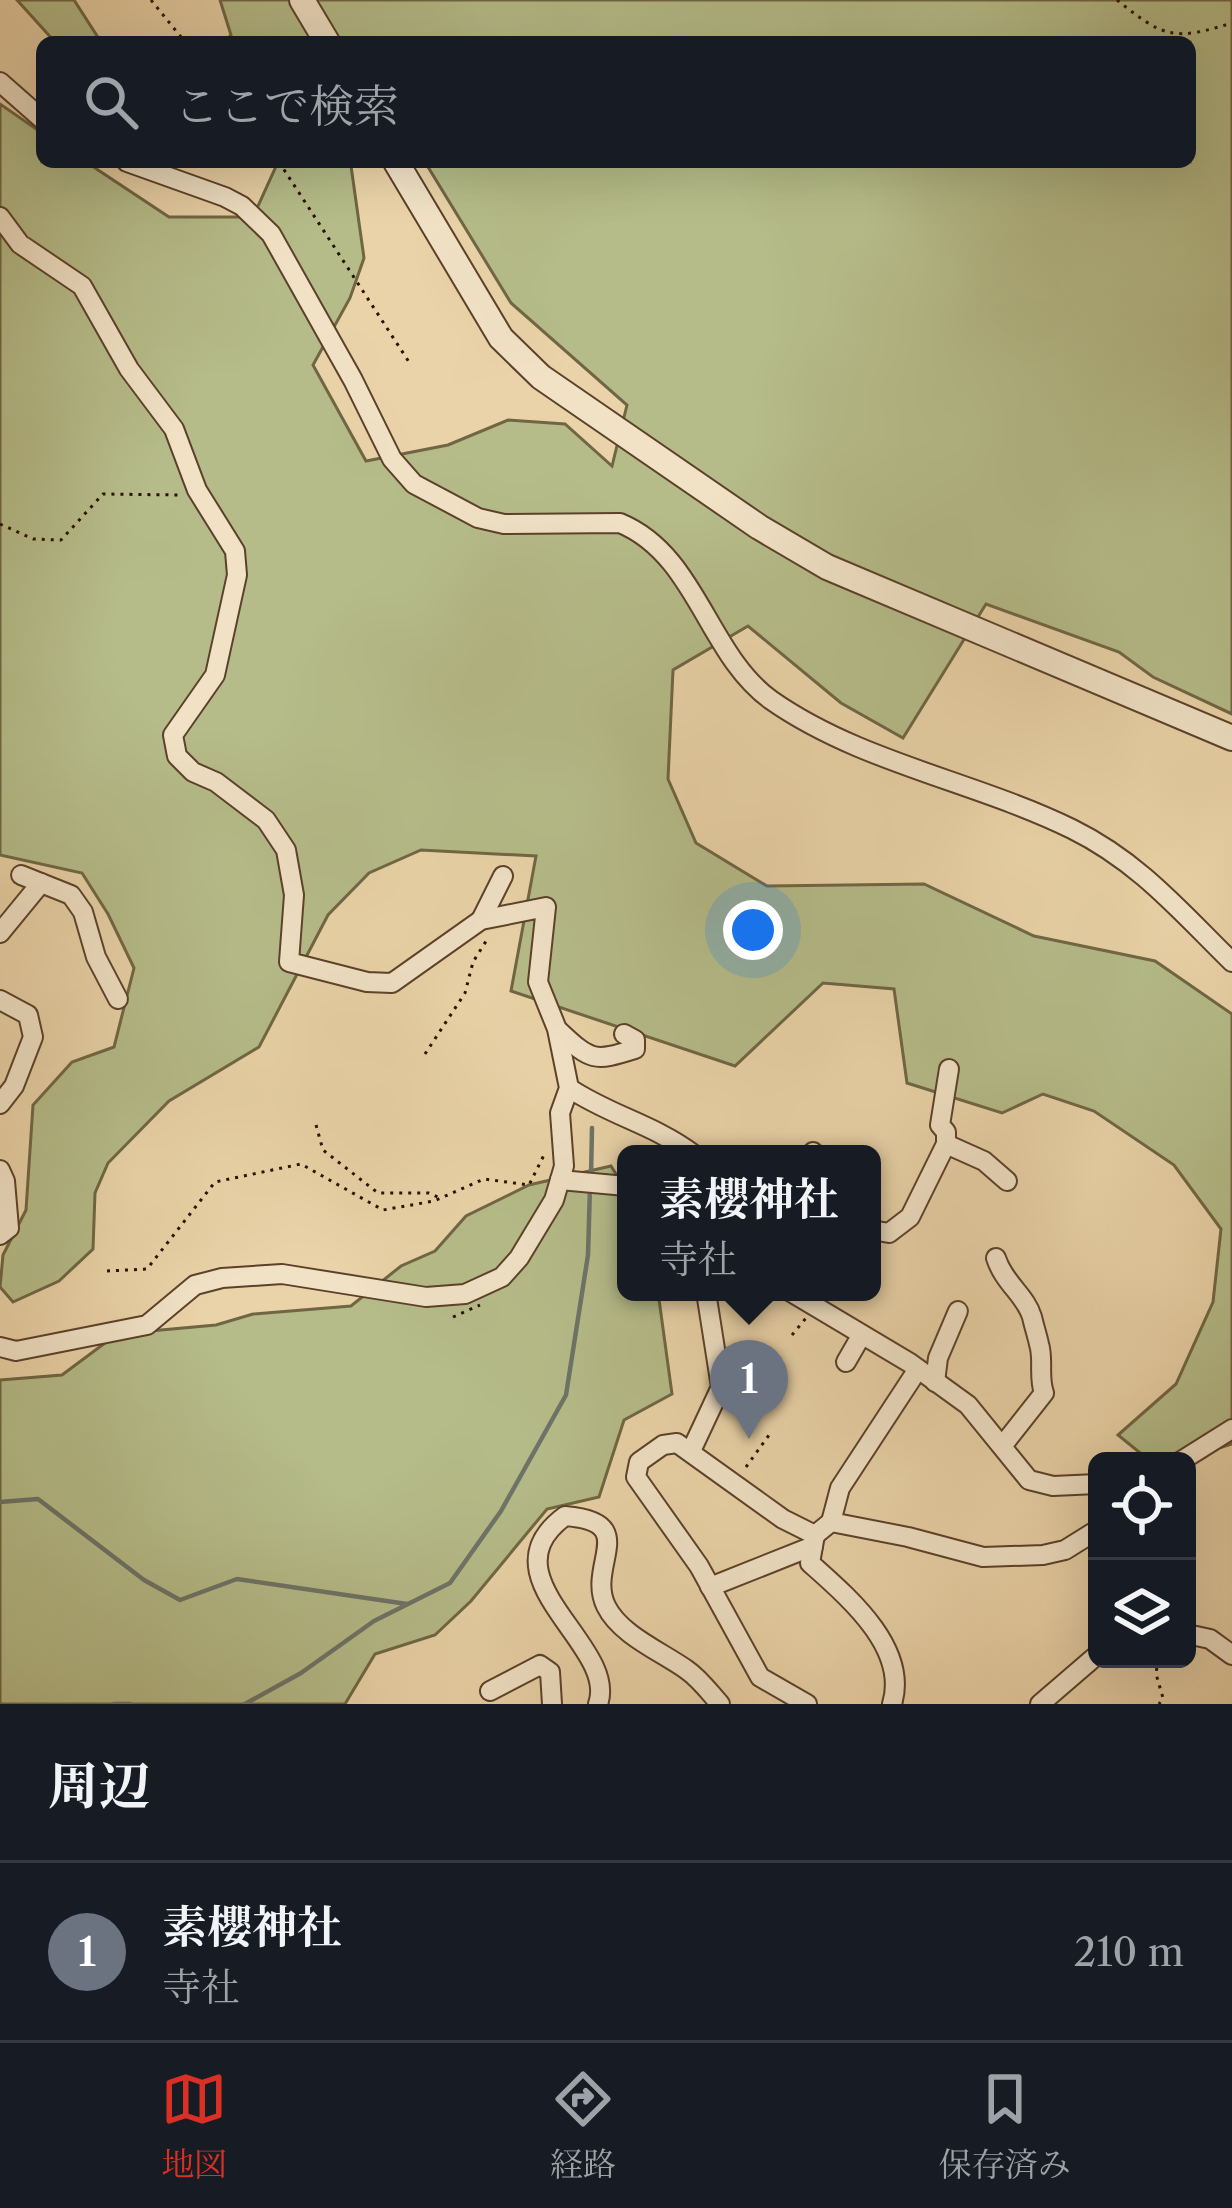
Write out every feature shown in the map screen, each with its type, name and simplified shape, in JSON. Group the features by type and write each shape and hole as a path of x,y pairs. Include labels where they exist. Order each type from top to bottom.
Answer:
{"street":[{"path":"302,0 323,36"},
{"path":"0,82 36,114"},
{"path":"145,168 225,197 242,206 271,234 392,459 414,484 478,518 504,524 620,523 636,529 690,586 739,670 764,695 841,741 1004,799 1106,848 1160,888 1232,962"},
{"path":"400,168 501,338 541,377 827,567 1232,738"},
{"path":"0,217 20,244 82,286 128,369 174,429 197,490 235,551 237,575 215,675 173,735 177,756 193,772 216,782 266,820 286,850 294,896 289,962 367,982 392,983 481,920 546,907 538,982 557,1029 569,1088 560,1113 564,1166 554,1200 519,1258 502,1276 465,1294 407,1296 281,1274 223,1278 195,1285 147,1325 16,1351 0,1347"},
{"path":"21,875 71,896 83,912 96,957 118,999"},
{"path":"481,920 503,876"},
{"path":"0,933 41,883"},
{"path":"0,1000 28,1016 33,1037 14,1086 0,1104"},
{"path":"557,1029 584,1054 600,1060 635,1049 635,1040 624,1034"},
{"path":"881,1231 889,1232 910,1217 946,1144 946,1132 940,1125 950,1069"},
{"path":"569,1088 606,1112 663,1132 677,1145"},
{"path":"946,1144 984,1160 1007,1180"},
{"path":"0,1170 10,1214 9,1228 0,1235"},
{"path":"560,1180 617,1185"},
{"path":"996,1258 1003,1277 1032,1318 1032,1333 1040,1344 1033,1368 1045,1393 1004,1445"},
{"path":"691,1451 721,1387 707,1301"},
{"path":"821,1301 861,1336 968,1405 1029,1480 1053,1486 1088,1484"},
{"path":"935,1382 938,1358 958,1311"},
{"path":"846,1361 861,1336"},
{"path":"892,1704 898,1685 885,1643 810,1563 840,1488 918,1369"},
{"path":"1193,1452 1232,1429"},
{"path":"807,1704 760,1677 710,1586 636,1477 639,1462 663,1445 677,1443 783,1519 819,1534 908,1537 983,1557 1043,1556 1066,1550 1088,1535"},
{"path":"598,1704 602,1696 597,1672 562,1620 538,1567 548,1528 565,1516 590,1518 604,1529 608,1540 600,1590 612,1616 692,1673 720,1704"},
{"path":"710,1586 819,1534"},
{"path":"1196,1636 1210,1639 1232,1655"},
{"path":"1040,1704 1088,1663"},
{"path":"490,1691 540,1665 550,1672 552,1704"}],"path":[{"path":"151,0 180,36"},
{"path":"1117,0 1172,35 1192,35 1232,23"},
{"path":"283,168 410,362"},
{"path":"0,524 33,539 61,540 104,494 173,496 197,490"},
{"path":"425,1054 465,993 473,962 502,916"},
{"path":"316,1125 323,1150 378,1193 429,1193 442,1198"},
{"path":"107,1271 147,1269 215,1182 301,1164 383,1210 442,1198 484,1179 529,1185 545,1156 546,1137"},
{"path":"734,1484 769,1435"},
{"path":"1157,1668 1163,1698 1159,1704"}],"green space":[{"path":"17,0 74,0 97,36 50,36"},
{"path":"220,0 1232,0 1232,714 1153,677 1119,652 986,604 903,738 841,703 748,626 673,670 668,779 696,843 767,886 924,884 1034,936 1155,961 1232,1014 1232,1444 1196,1455 1139,1452 1118,1435 1176,1384 1213,1302 1221,1229 1174,1165 1094,1111 1043,1094 1002,1113 907,1083 894,989 823,983 735,1066 511,991 536,856 421,850 369,873 328,915 259,1047 169,1101 108,1163 95,1193 93,1249 59,1281 13,1302 0,1287 3,1255 26,1210 33,1105 72,1062 114,1047 134,968 82,873 0,855 0,104 36,129 36,168 95,168 169,217 253,217 275,168 351,168 364,258 350,298 313,365 366,461 448,445 508,420 565,424 612,466 627,405 511,303 429,168 1196,168 1196,36 230,36"},
{"path":"611,1166 617,1176 617,1301 659,1301 672,1394 624,1420 599,1497 547,1509 471,1601 435,1635 375,1654 345,1704 0,1704 0,1380 62,1375 117,1334 216,1325 253,1314 351,1306 401,1266 435,1251 466,1216 529,1185"}],"waterway":[{"path":"591,1176 592,1128"},
{"path":"245,1704 301,1673 374,1621 450,1583 501,1511 566,1395 588,1255 590,1187"},
{"path":"0,1502 38,1499 144,1580 180,1600 237,1579 407,1604"},
{"path":"114,1704 130,1704"}],"place":[{"name":"素櫻神社","path":"749,1439"}]}
